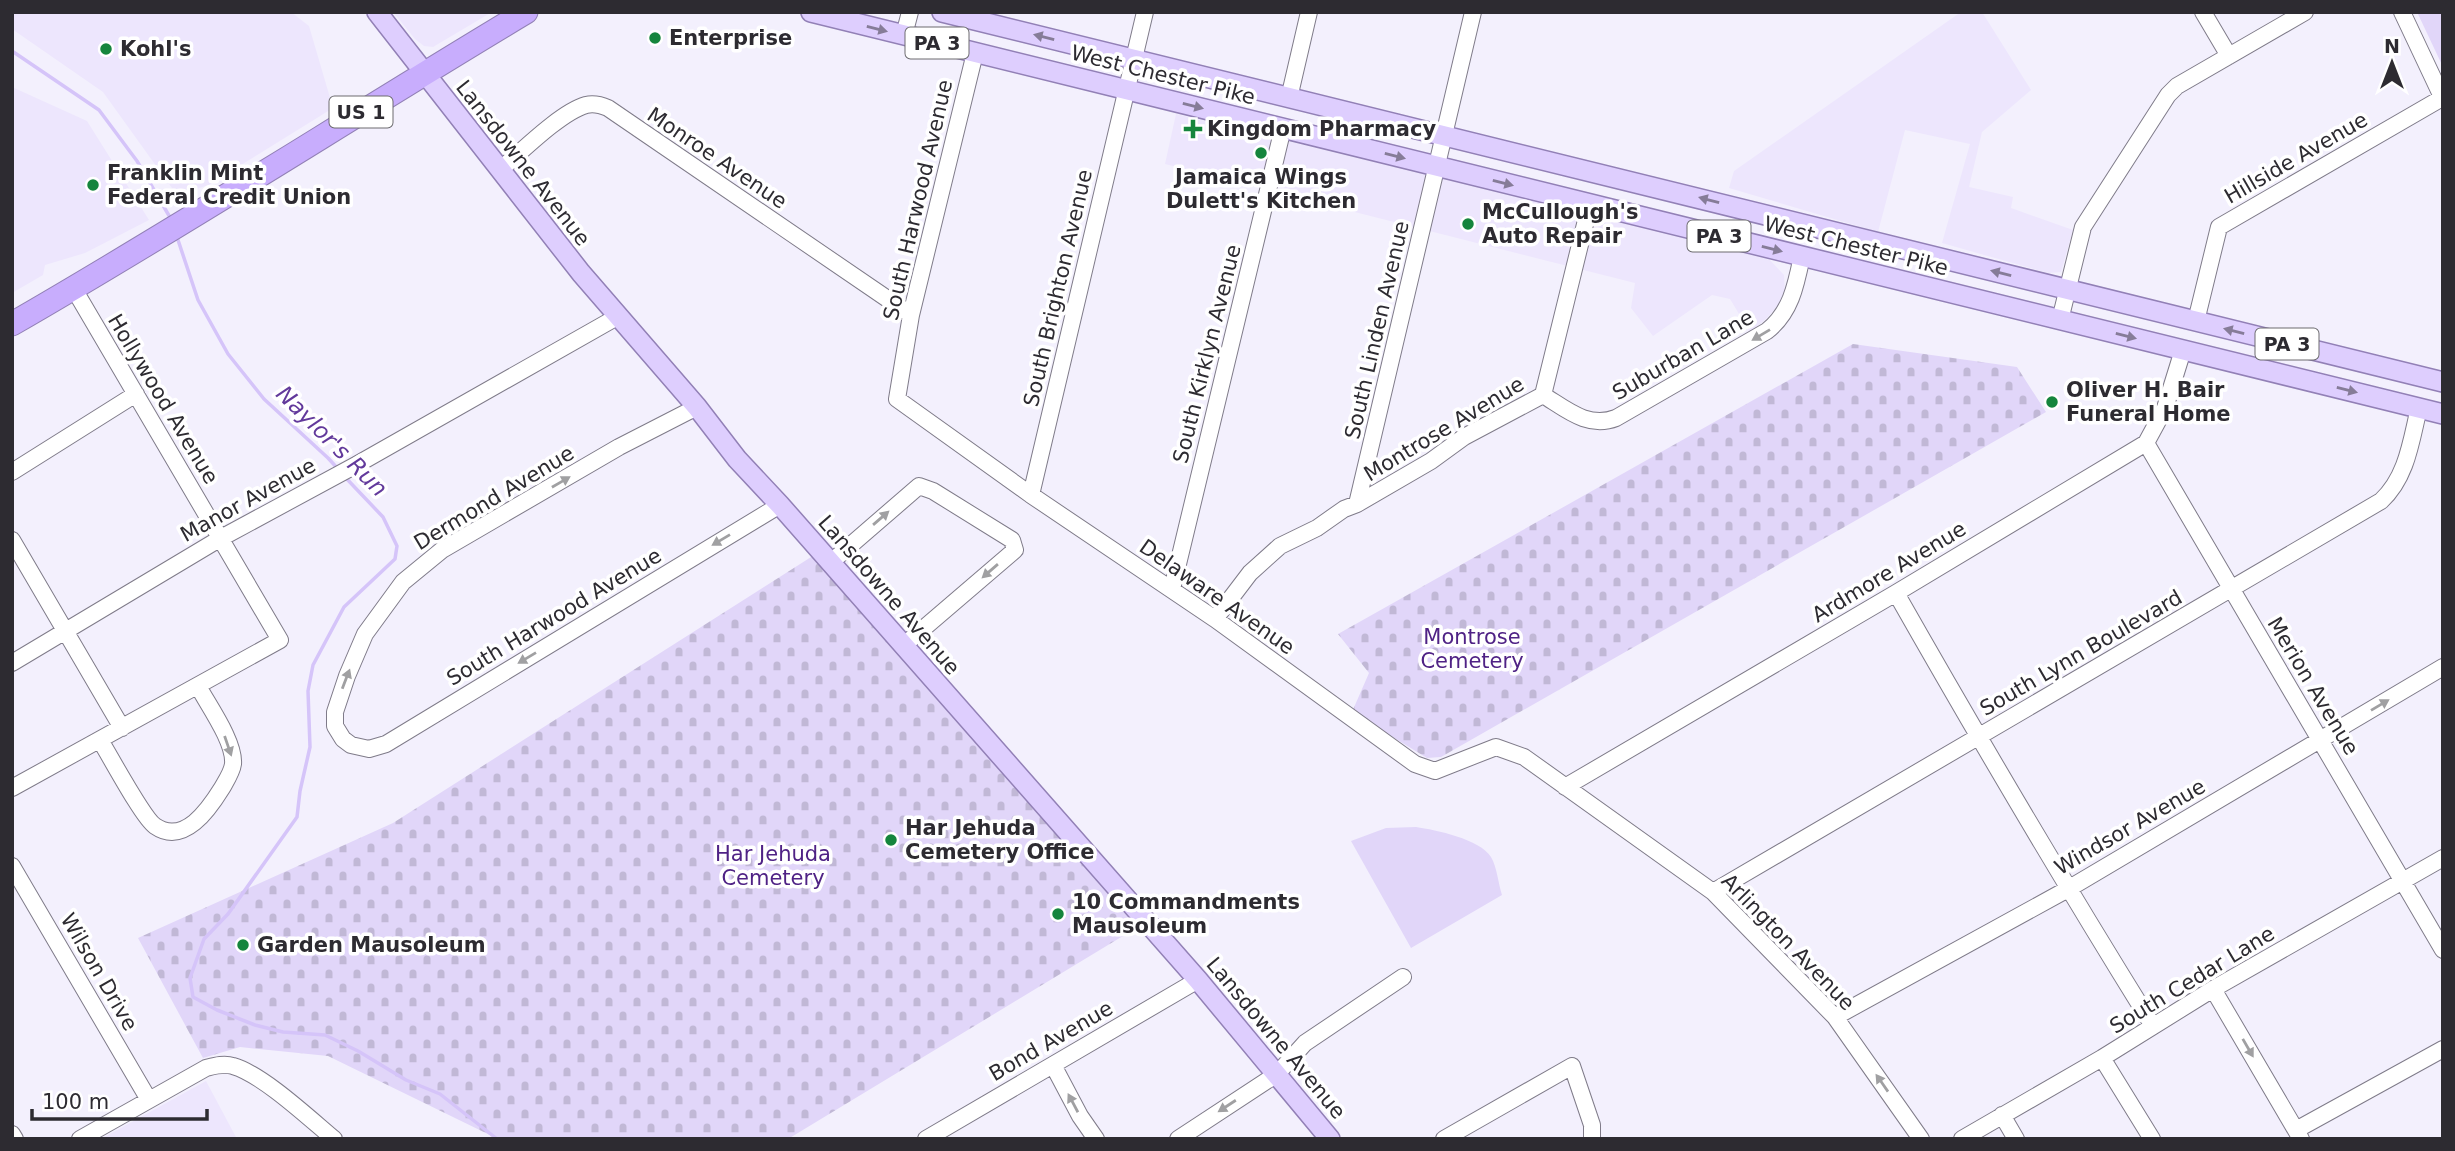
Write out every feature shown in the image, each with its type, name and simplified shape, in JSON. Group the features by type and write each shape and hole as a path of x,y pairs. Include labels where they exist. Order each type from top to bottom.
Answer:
{"highway":[{"name":"US 1","path":"12,324 173,230 423,73 526,12"}],"main road":[{"name":"Lansdowne Avenue","path":"376,12 617,317 696,407 737,459 1198,980 1331,1139"},
{"name":"West Chester Pike","path":"811,12 2443,414"},
{"name":"West Chester Pike","path":"942,12 2443,382"}],"street":[{"path":"904,35 910,12"},
{"name":"South Brighton Avenue","path":"1031,495 1145,12"},
{"path":"1289,97 1309,12"},
{"name":"South Linden Avenue","path":"1357,504 1473,12"},
{"path":"2203,12 2229,57"},
{"path":"2060,320 2083,227 2168,95 2176,86 2305,12"},
{"path":"2402,12 2443,99"},
{"name":"South Harwood Avenue","path":"897,399 911,316 975,53"},
{"name":"Hillside Avenue","path":"2196,321 2219,227 2443,99"},
{"name":"Monroe Avenue","path":"500,170 574,111 587,105 598,104 608,108 911,316"},
{"name":"South Kirklyn Avenue","path":"1172,589 1283,128"},
{"name":"Montrose Avenue","path":"1215,619 1250,573 1280,546 1317,528 1344,509 1431,461 1464,437 1543,395 1590,204"},
{"name":"Suburban Lane","path":"1543,395 1582,419 1605,422 1616,418 1776,324 1789,305 1802,256"},
{"name":"Hollywood Avenue","path":"74,289 280,640 198,686"},
{"name":"Manor Avenue","path":"12,663 221,538 617,317"},
{"path":"2146,443 2165,408 2183,350"},
{"path":"12,472 136,394"},
{"name":"Delaware Avenue","path":"897,399 1031,495 1215,619 1415,764 1435,771 1496,747 1524,757"},
{"name":"Dermond Avenue","path":"346,741 335,726 337,701 365,634 402,582 442,550 619,447 696,407"},
{"name":"South Lynn Boulevard","path":"1713,892 2381,501 2392,490 2403,471 2419,408"},
{"name":"Merion Avenue","path":"2146,443 2443,950"},
{"name":"Ardmore Avenue","path":"1565,787 2146,443"},
{"path":"830,563 919,486 933,491 1012,540 1015,550 903,646"},
{"name":"South Harwood Avenue","path":"346,741 369,749 386,744 780,505"},
{"path":"12,540 122,728"},
{"path":"1896,593 1978,738 2153,1026"},
{"name":"Windsor Avenue","path":"1835,1017 2068,889 2443,667"},
{"path":"12,789 100,740 198,686 231,746 233,764 228,778 198,821 185,828 168,831 155,826 145,815 100,740"},
{"name":"Arlington Avenue","path":"1524,757 1713,892 1835,1017 1921,1139"},
{"name":"South Cedar Lane","path":"1962,1139 2102,1058 2213,989 2443,858"},
{"name":"Wilson Drive","path":"12,866 149,1100"},
{"path":"1178,1139 1277,1074 1305,1042 1403,978"},
{"name":"Bond Avenue","path":"926,1139 1198,980"},
{"path":"2213,989 2299,1134 2443,1049"},
{"path":"2102,1058 2152,1139"},
{"path":"80,1139 206,1068 220,1065 233,1066 264,1083 334,1139"},
{"path":"1053,1065 1080,1116 1096,1139"},
{"path":"1444,1139 1572,1066 1592,1125 1592,1139"},
{"path":"2001,1115 2016,1139"},
{"path":"12,1134 15,1139"}],"shaded area":[{"path":"12,12 291,12 309,26 333,108 209,185 177,195 103,92 12,29"},
{"path":"393,12 492,12 433,47 424,46 415,39"},
{"path":"1961,12 1982,12 2031,90 1982,132 1969,187 2013,197 2011,208 2073,230 2061,272 2048,273 1942,243 1970,144 1905,130 1878,232 1729,188 1734,171"},
{"path":"12,87 87,121 149,220 85,253 45,265 43,275 12,293"},
{"path":"1176,114 1767,257 1784,275 1785,297 1767,318 1750,332 1730,299 1712,295 1653,336 1631,308 1635,283 1165,164"},
{"path":"206,1081 237,1139 101,1139"}],"green space":[{"path":"2417,12 2443,12 2443,67"},
{"name":"Montrose Cemetery","path":"1853,344 2017,367 2046,412 1441,757 1427,758 1352,712 1369,673 1338,634"},
{"name":"Har Jehuda Cemetery","path":"819,552 1146,922 788,1139 498,1139 328,1056 240,1047 203,1058 138,938 393,823"},
{"path":"1416,827 1457,836 1485,851 1493,861 1502,895 1411,948 1351,841 1386,828"}],"waterway":[{"name":"Naylor's Run","path":"12,51 99,110 137,161 171,219"},
{"name":"Naylor's Run","path":"177,237 198,300 228,354 264,399 339,470"},
{"name":"Naylor's Run","path":"344,476 383,517 397,546 395,559 344,607 313,665 308,691 310,747 297,817 228,914 204,939 190,978 193,997 255,1025 283,1032 325,1035 406,1080 440,1094 497,1139"}],"place":[{"name":"Enterprise","path":"655,38"},
{"name":"Kohl's","path":"106,49"},
{"name":"Kingdom Pharmacy","path":"1193,129"},
{"name":"Jamaica Wings Dulett's Kitchen","path":"1261,153"},
{"name":"Franklin Mint Federal Credit Union","path":"93,185"},
{"name":"McCullough's Auto Repair","path":"1468,224"},
{"name":"Oliver H. Bair Funeral Home","path":"2052,402"},
{"name":"Har Jehuda Cemetery Office","path":"891,840"},
{"name":"10 Commandments Mausoleum","path":"1058,914"},
{"name":"Garden Mausoleum","path":"243,945"}]}
